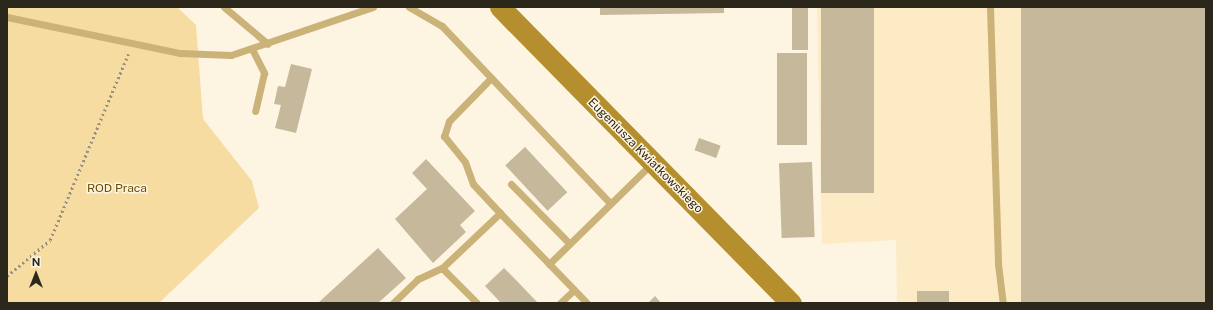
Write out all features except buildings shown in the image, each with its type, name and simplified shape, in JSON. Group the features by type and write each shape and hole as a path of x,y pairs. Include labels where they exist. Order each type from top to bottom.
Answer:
{"street":[{"name":"Eugeniusza Kwiatkowskiego","path":"500,7 792,303"}],"lane":[{"path":"224,7 268,44"},
{"path":"7,17 132,43 199,55 231,55 268,44 373,7"},
{"path":"409,7 442,26 609,202"},
{"path":"990,7 998,264 1003,303"},
{"path":"252,49 264,72 255,111"},
{"path":"491,78 449,121 444,136 465,162 473,184 587,303"},
{"path":"549,264 609,202 652,162"},
{"path":"511,184 569,243"},
{"path":"393,303 418,279 442,268 500,213"},
{"path":"442,268 477,303"},
{"path":"560,303 574,290"}],"path":[{"path":"7,276 50,240 132,43"}],"shaded area":[{"path":"817,7 1206,7 1206,303 897,303 896,240 822,244"}],"green space":[{"name":"ROD Praca","path":"7,7 177,7 196,25 203,119 252,181 259,208 159,303 7,303"}]}
